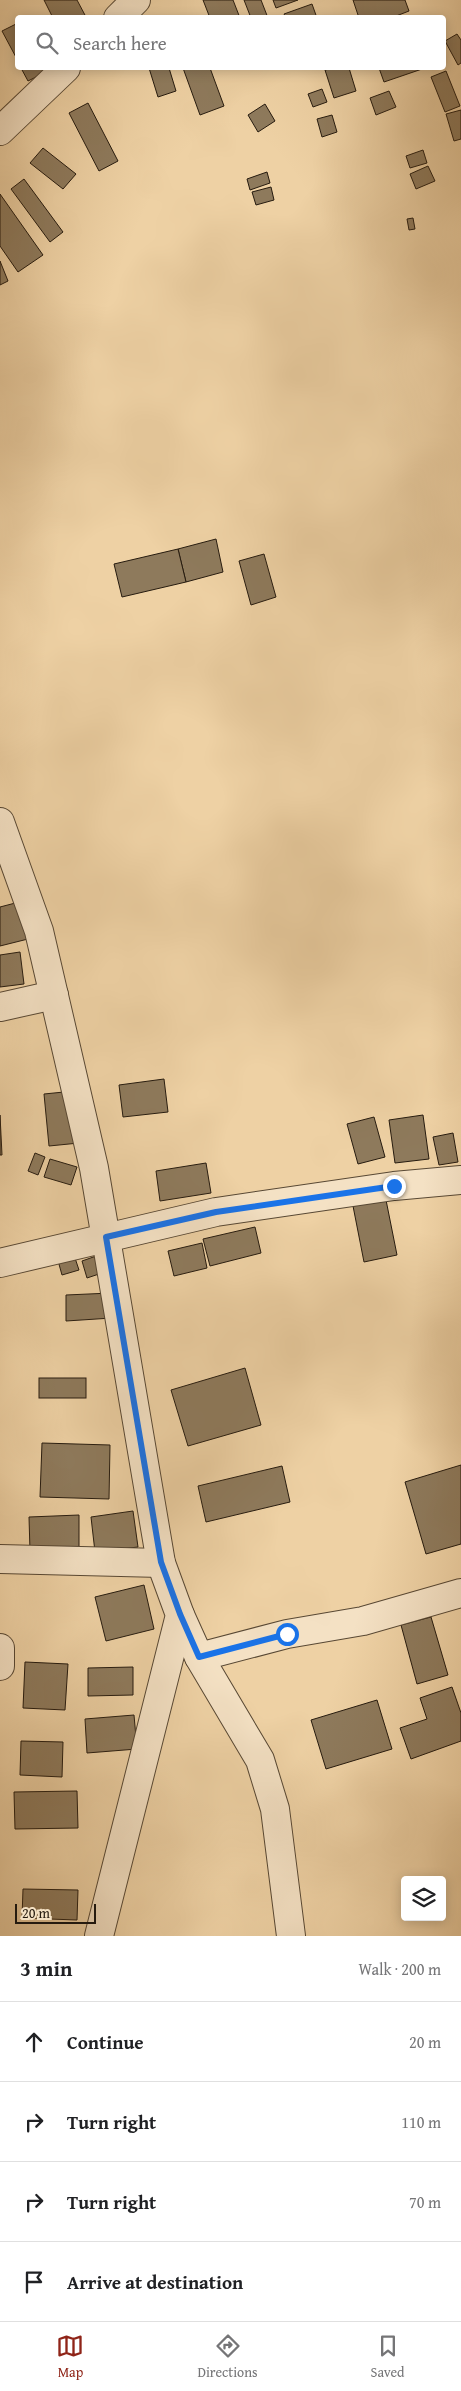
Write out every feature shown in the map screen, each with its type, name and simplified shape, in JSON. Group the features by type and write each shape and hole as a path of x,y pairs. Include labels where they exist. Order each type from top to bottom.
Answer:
{"street":[{"path":"121,15 136,0"},
{"path":"0,131 64,70"},
{"path":"0,822 39,930 94,1168 161,1562 180,1614 199,1657 260,1760 275,1809 290,1936"},
{"path":"0,1007 54,995"},
{"path":"0,1263 216,1212 394,1186 461,1180"},
{"path":"0,1559 161,1562"},
{"path":"199,1657 287,1634 363,1621 461,1593"},
{"path":"99,1936 180,1614"},
{"path":"0,1648 0,1666"}],"building":[{"path":"44,0 77,0 85,15 52,15"},
{"path":"203,0 233,0 239,15 209,15"},
{"path":"244,0 261,0 267,15 250,15"},
{"path":"273,0 298,0 276,8"},
{"path":"353,0 405,0 409,11 399,15 358,15"},
{"path":"312,4 316,15 284,15"},
{"path":"15,24 15,55 2,31"},
{"path":"457,34 461,40 461,63 458,65 446,43 446,40"},
{"path":"22,70 48,71 28,81"},
{"path":"150,70 170,70 176,91 158,97"},
{"path":"184,70 211,70 224,106 200,115"},
{"path":"325,70 350,70 356,91 334,98"},
{"path":"380,70 419,70 384,82"},
{"path":"446,71 460,106 445,112 431,77"},
{"path":"322,89 327,102 313,107 308,94"},
{"path":"389,91 396,107 376,115 370,98"},
{"path":"88,103 118,161 99,171 69,113"},
{"path":"265,104 275,121 258,132 248,115"},
{"path":"461,110 461,139 454,141 446,114"},
{"path":"332,115 337,132 322,137 317,119"},
{"path":"43,148 76,174 63,189 30,163"},
{"path":"423,150 427,163 410,168 406,156"},
{"path":"428,166 435,181 416,189 410,174"},
{"path":"267,172 270,183 250,190 247,179"},
{"path":"24,179 63,232 50,242 11,189"},
{"path":"271,187 274,200 256,205 252,192"},
{"path":"0,194 43,255 18,272 0,246"},
{"path":"413,218 415,229 409,230 407,219"},
{"path":"0,261 8,281 0,285"},
{"path":"216,539 223,572 186,582 178,549"},
{"path":"178,549 186,582 122,597 114,564"},
{"path":"264,554 276,597 251,605 239,561"},
{"path":"23,901 32,938 0,946 0,907"},
{"path":"20,952 24,984 0,987 0,955"},
{"path":"164,1079 168,1112 123,1117 119,1085"},
{"path":"74,1091 79,1143 49,1146 44,1094"},
{"path":"0,1115 2,1155 0,1155"},
{"path":"423,1115 429,1159 395,1163 389,1120"},
{"path":"374,1117 385,1157 358,1164 347,1124"},
{"path":"453,1133 458,1162 439,1165 433,1137"},
{"path":"35,1153 45,1157 38,1175 28,1171"},
{"path":"50,1159 77,1167 71,1185 44,1177"},
{"path":"206,1163 211,1193 160,1201 156,1171"},
{"path":"386,1200 397,1255 364,1262 353,1206"},
{"path":"255,1227 261,1253 210,1266 203,1239"},
{"path":"202,1243 207,1268 174,1276 168,1251"},
{"path":"73,1252 79,1270 62,1275 57,1257"},
{"path":"99,1255 105,1272 87,1278 82,1261"},
{"path":"111,1293 112,1318 66,1321 66,1295"},
{"path":"245,1368 261,1425 188,1446 171,1390"},
{"path":"39,1378 86,1378 86,1398 39,1398"},
{"path":"42,1443 110,1445 109,1499 40,1497"},
{"path":"461,1465 461,1544 426,1554 405,1482"},
{"path":"282,1466 290,1502 206,1522 198,1486"},
{"path":"133,1511 138,1547 95,1552 91,1517"},
{"path":"79,1515 79,1549 30,1551 29,1517"},
{"path":"144,1585 154,1629 106,1641 95,1597"},
{"path":"431,1617 448,1675 417,1684 401,1625"},
{"path":"25,1662 68,1664 65,1710 23,1708"},
{"path":"133,1667 133,1695 88,1696 88,1668"},
{"path":"452,1687 461,1713 461,1741 411,1759 400,1728 427,1719 420,1698"},
{"path":"377,1700 392,1749 326,1769 311,1720"},
{"path":"134,1715 137,1749 87,1753 85,1719"},
{"path":"21,1741 63,1742 62,1777 20,1775"},
{"path":"77,1791 78,1828 15,1829 14,1792"},
{"path":"23,1889 78,1890 77,1920 22,1918"}],"route":[{"path":"287,1634 199,1657 180,1614 161,1562 106,1237 216,1212 394,1186"}]}
